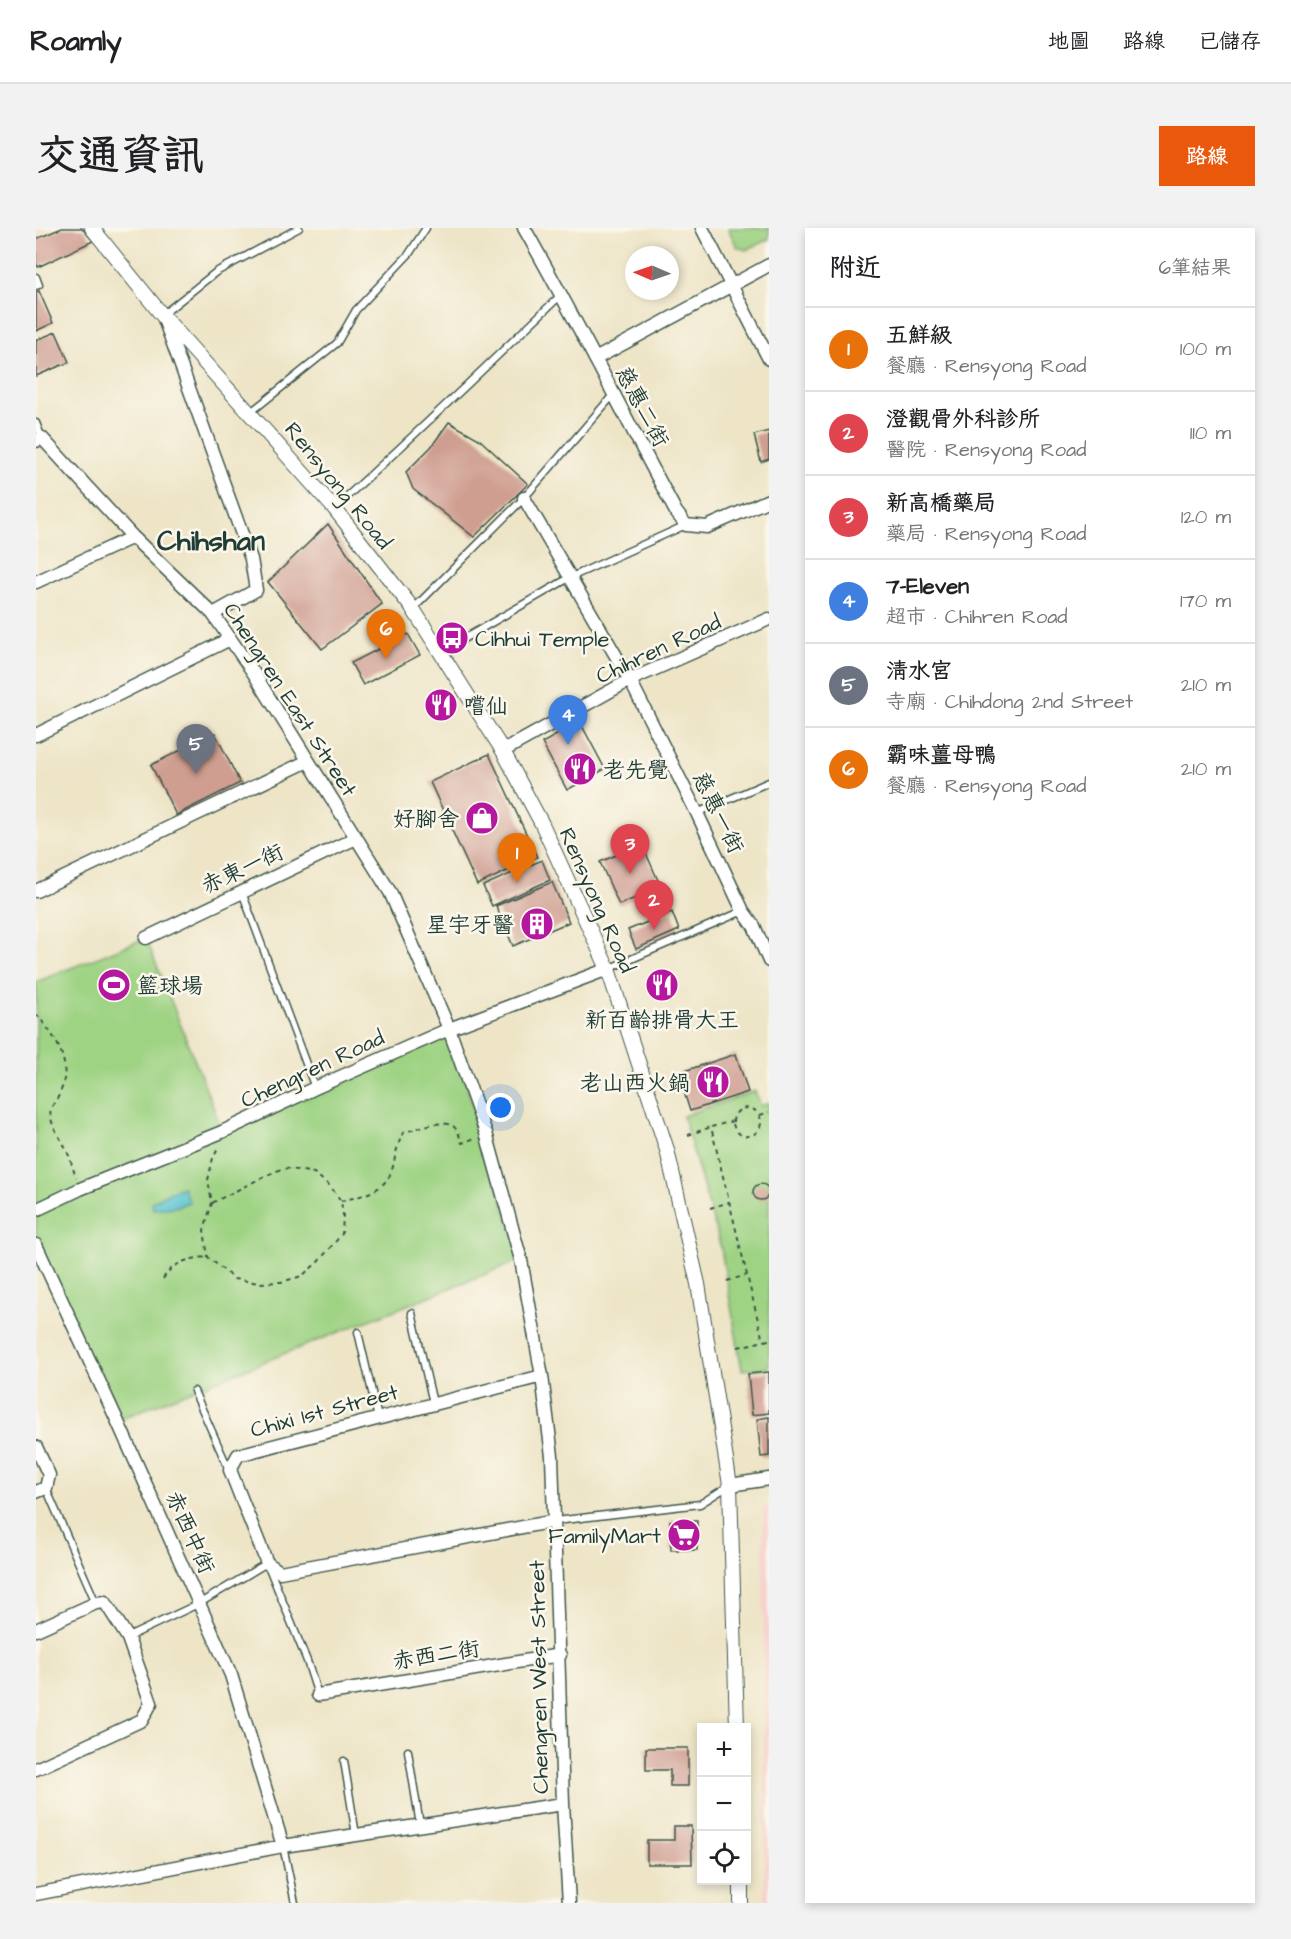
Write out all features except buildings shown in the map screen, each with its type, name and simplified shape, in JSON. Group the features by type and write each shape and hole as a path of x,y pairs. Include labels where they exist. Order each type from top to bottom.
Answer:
{"street":[{"name":"Rensyong Road","path":"92,228 162,315 251,412 334,508 413,609 503,751 542,824 608,969 667,1150 698,1284 730,1485 737,1723"},
{"name":"慈惠二街","path":"524,228 562,294 676,512 686,525"},
{"path":"702,228 769,359"},
{"path":"595,359 769,265"},
{"path":"162,315 251,559 256,590 213,614"},
{"name":"Chengren East Street","path":"39,439 133,537 213,614 253,672 390,892 449,1029"},
{"name":"慈惠一街","path":"524,498 630,680 743,911 754,926 769,961"},
{"path":"686,525 707,527 769,500"},
{"path":"36,582 133,537"},
{"name":"Chihren Road","path":"503,751 630,680 769,620"},
{"path":"36,735 230,639"},
{"path":"36,891 308,761"},
{"name":"赤東一街","path":"146,938 356,838"},
{"name":"Chengren Road","path":"36,1210 80,1189 222,1132 449,1029 608,969"},
{"name":"Chengren West Street","path":"36,1894 284,1846 563,1804 552,1456 543,1376 521,1260 486,1133 449,1029"},
{"name":"赤西中街","path":"36,1245 201,1603 231,1675 284,1846"},
{"name":"Chixi 1st Street","path":"230,1470 238,1455 543,1376"},
{"path":"36,1447 49,1475 41,1490"},
{"path":"230,1470 267,1563 280,1572 555,1521"},
{"path":"730,1485 769,1479"},
{"path":"36,1630 96,1603 105,1602 128,1638 151,1703 142,1719 36,1769"},
{"name":"赤西二街","path":"318,1695 560,1655"},
{"path":"563,1804 569,1903"},
{"path":"741,1885 741,1903"}],"lane":[{"path":"162,315 216,272 299,228"},
{"path":"251,412 337,343 356,310 409,255 426,228"},
{"path":"36,277 39,285 36,286"},
{"path":"334,508 399,450 562,294"},
{"path":"413,609 524,498 613,395"},
{"path":"36,423 39,439"},
{"path":"441,652 569,578 686,525"},
{"path":"697,813 769,782"},
{"path":"241,891 315,1088"},
{"path":"608,969 743,911"},
{"path":"412,1313 433,1403"},
{"path":"358,1332 378,1418"},
{"path":"194,1391 230,1470"},
{"path":"555,1521 700,1504 730,1485"},
{"path":"41,1490 96,1603"},
{"path":"128,1638 201,1603 267,1563 307,1661 318,1695"},
{"path":"408,1751 420,1825"},
{"path":"344,1761 356,1835"},
{"path":"284,1846 296,1903"}],"path":[{"path":"36,1014 58,1044 64,1060 65,1075 60,1094 51,1107 51,1119 69,1154 80,1189"},
{"path":"744,1108 753,1109 759,1116 759,1129 752,1135 743,1135 735,1130 733,1121 736,1112 744,1108"},
{"path":"759,1116 769,1112"},
{"path":"688,1136 733,1121"},
{"path":"340,1201 382,1186 392,1172 396,1148 403,1133 439,1123 450,1123 456,1128 462,1143 486,1133"},
{"path":"711,1127 763,1341"},
{"path":"212,1203 284,1168 314,1173 330,1186 340,1201 343,1215 342,1234 318,1262 302,1276 280,1282 259,1283 234,1279 208,1257 204,1230 212,1203 208,1180 213,1158 224,1137 222,1132"},
{"path":"710,1208 729,1202"},
{"path":"163,1279 167,1272 180,1263 194,1258 208,1257"},
{"path":"727,1281 747,1275"},
{"path":"738,1347 769,1340"}],"shaded area":[{"path":"769,1506 769,1903 765,1903 763,1507"}],"green space":[{"path":"728,228 769,228 769,239 746,250 737,247"},
{"path":"146,938 222,1129 449,1029 521,1260 117,1420 36,1245 36,982"},
{"path":"755,1091 761,1106 769,1103 769,1368 742,1370 721,1248 683,1116"}],"water":[{"path":"183,1187 189,1202 175,1207 153,1209 152,1202"}],"place":[{"name":"Cihhui Temple","path":"452,638"},
{"name":"霸味薑母鴨","path":"386,659"},
{"name":"嚐仙","path":"441,705"},
{"name":"7-Eleven","path":"568,745"},
{"name":"老先覺","path":"580,769"},
{"name":"清水宮","path":"196,774"},
{"name":"好腳舍","path":"482,818"},
{"name":"新高橋藥局","path":"630,874"},
{"name":"五鮮級","path":"517,883"},
{"name":"星宇牙醫","path":"537,924"},
{"name":"澄觀骨外科診所","path":"654,930"},
{"name":"籃球場","path":"114,985"},
{"name":"新百齡排骨大王","path":"662,985"},
{"name":"老山西火鍋","path":"713,1082"},
{"name":"FamilyMart","path":"684,1535"}],"district":[{"name":"Chihshan","path":"211,540"}]}
